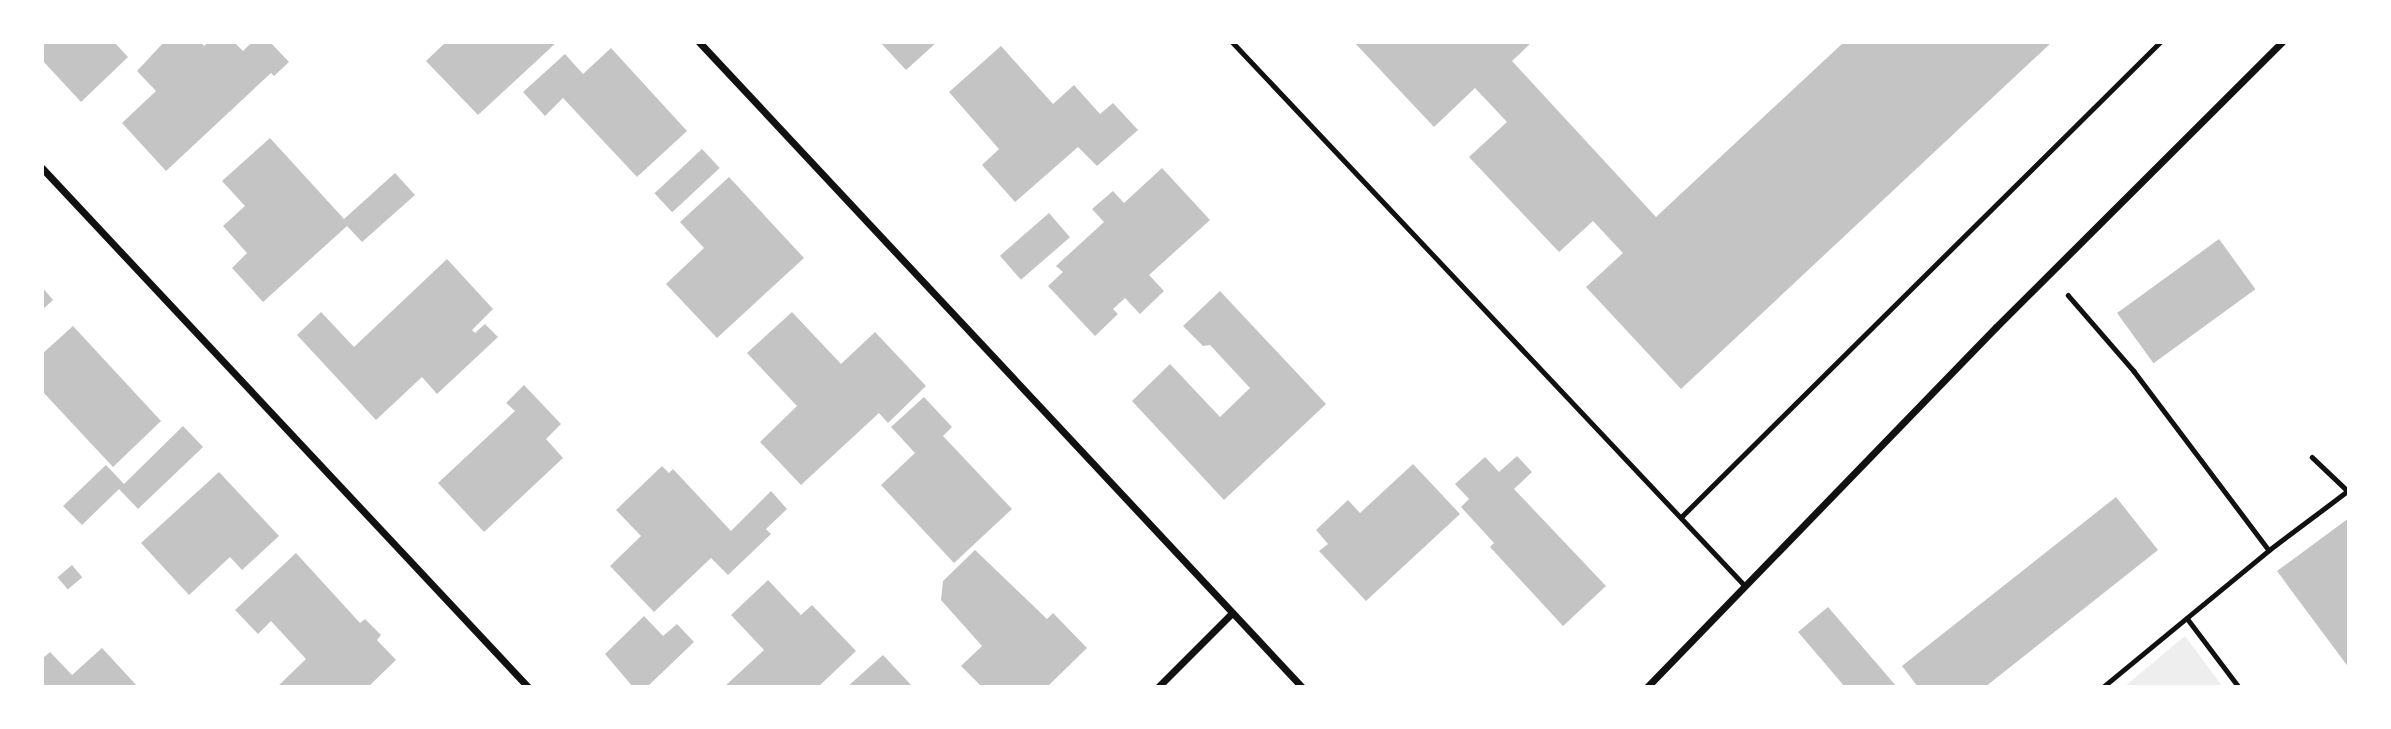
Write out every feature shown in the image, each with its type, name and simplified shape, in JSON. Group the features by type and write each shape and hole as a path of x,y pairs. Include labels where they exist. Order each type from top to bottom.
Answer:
{"street":[{"path":"699,42 1302,687"},
{"path":"1647,687 2049,273 2282,42"},
{"path":"42,168 528,687"},
{"path":"1158,687 1232,613"}],"lane":[{"path":"1232,42 1745,586"},
{"path":"1681,517 2160,42"}],"path":[{"path":"2049,273 2134,371 2269,551"},
{"path":"2103,687 2269,551 2349,491 2312,457"},
{"path":"2187,618 2239,687"}],"shaded area":[{"path":"2185,636 2223,687 2124,687"}],"building":[{"path":"42,42 114,42 128,57 81,102 42,60"},
{"path":"164,42 201,42 204,46 209,42 234,42 243,51 252,42 270,42 289,62 274,76 271,73 166,171 122,123 156,91 137,71"},
{"path":"446,42 557,42 478,115 426,61"},
{"path":"880,42 937,42 906,70"},
{"path":"1354,42 1532,42 1512,61 1656,217 1844,42 2052,42 1681,389 1586,287 1623,253 1593,221 1559,252 1469,157 1507,122 1475,88 1434,127"},
{"path":"1001,46 1053,104 1074,85 1100,114 1113,103 1138,130 1097,166 1078,147 1015,202 982,165 999,149 949,92"},
{"path":"611,48 687,131 637,177 563,98 545,116 523,92 565,54 583,74"},
{"path":"270,138 344,219 395,173 415,195 362,242 347,226 263,302 232,268 247,253 223,226 245,206 222,181"},
{"path":"702,149 720,168 672,212 654,193"},
{"path":"1162,168 1210,220 1149,275 1164,291 1140,314 1125,298 1113,309 1118,314 1095,336 1048,286 1063,272 1056,266 1104,222 1092,209 1113,191 1124,203"},
{"path":"729,177 804,258 717,338 666,284 704,248 680,222"},
{"path":"1049,213 1070,237 1021,280 1000,256"},
{"path":"2219,239 2255,289 2154,363 2117,313"},
{"path":"447,259 493,309 472,330 475,333 485,324 498,337 437,394 422,377 376,420 297,335 321,312 354,347"},
{"path":"42,287 53,300 42,310"},
{"path":"1220,291 1326,404 1224,500 1132,401 1170,364 1220,417 1250,388 1210,345 1203,346 1183,326"},
{"path":"792,312 841,364 875,332 926,386 888,423 879,413 801,485 760,442 797,406 747,353"},
{"path":"73,326 161,421 113,467 42,391 42,354"},
{"path":"524,385 561,424 546,439 563,458 484,532 438,483 515,411 506,403"},
{"path":"924,397 952,427 943,436 1012,509 954,563 881,485 915,453 891,427"},
{"path":"183,426 203,447 138,509 119,489 82,525 63,506 106,465 124,484"},
{"path":"1517,456 1532,472 1514,489 1606,586 1563,626 1490,547 1494,543 1461,507 1469,499 1455,484 1485,457 1499,472"},
{"path":"1413,464 1460,514 1366,601 1319,551 1328,544 1316,530 1348,500 1360,513"},
{"path":"662,466 669,473 673,469 731,531 771,491 787,509 766,529 771,534 728,575 711,558 654,612 610,566 641,536 616,510"},
{"path":"219,472 279,536 242,570 230,557 189,595 141,543"},
{"path":"2116,497 2158,550 1985,687 1918,687 1902,666"},
{"path":"2349,518 2349,668 2277,571"},
{"path":"975,550 1047,619 1053,613 1087,648 1047,687 982,687 961,666 982,646 941,600 943,581"},
{"path":"296,553 360,623 365,619 381,635 377,640 396,660 368,687 277,687 306,659 271,621 258,634 235,610"},
{"path":"72,565 82,577 68,589 57,577"},
{"path":"768,580 801,615 812,605 856,651 818,687 724,687 764,650 731,615"},
{"path":"1828,607 1897,687 1845,687 1798,632"},
{"path":"644,616 663,636 677,624 694,642 647,687 633,687 605,654"},
{"path":"102,648 138,687 42,687 42,659 50,652 72,675"},
{"path":"883,655 913,687 847,687"}]}
